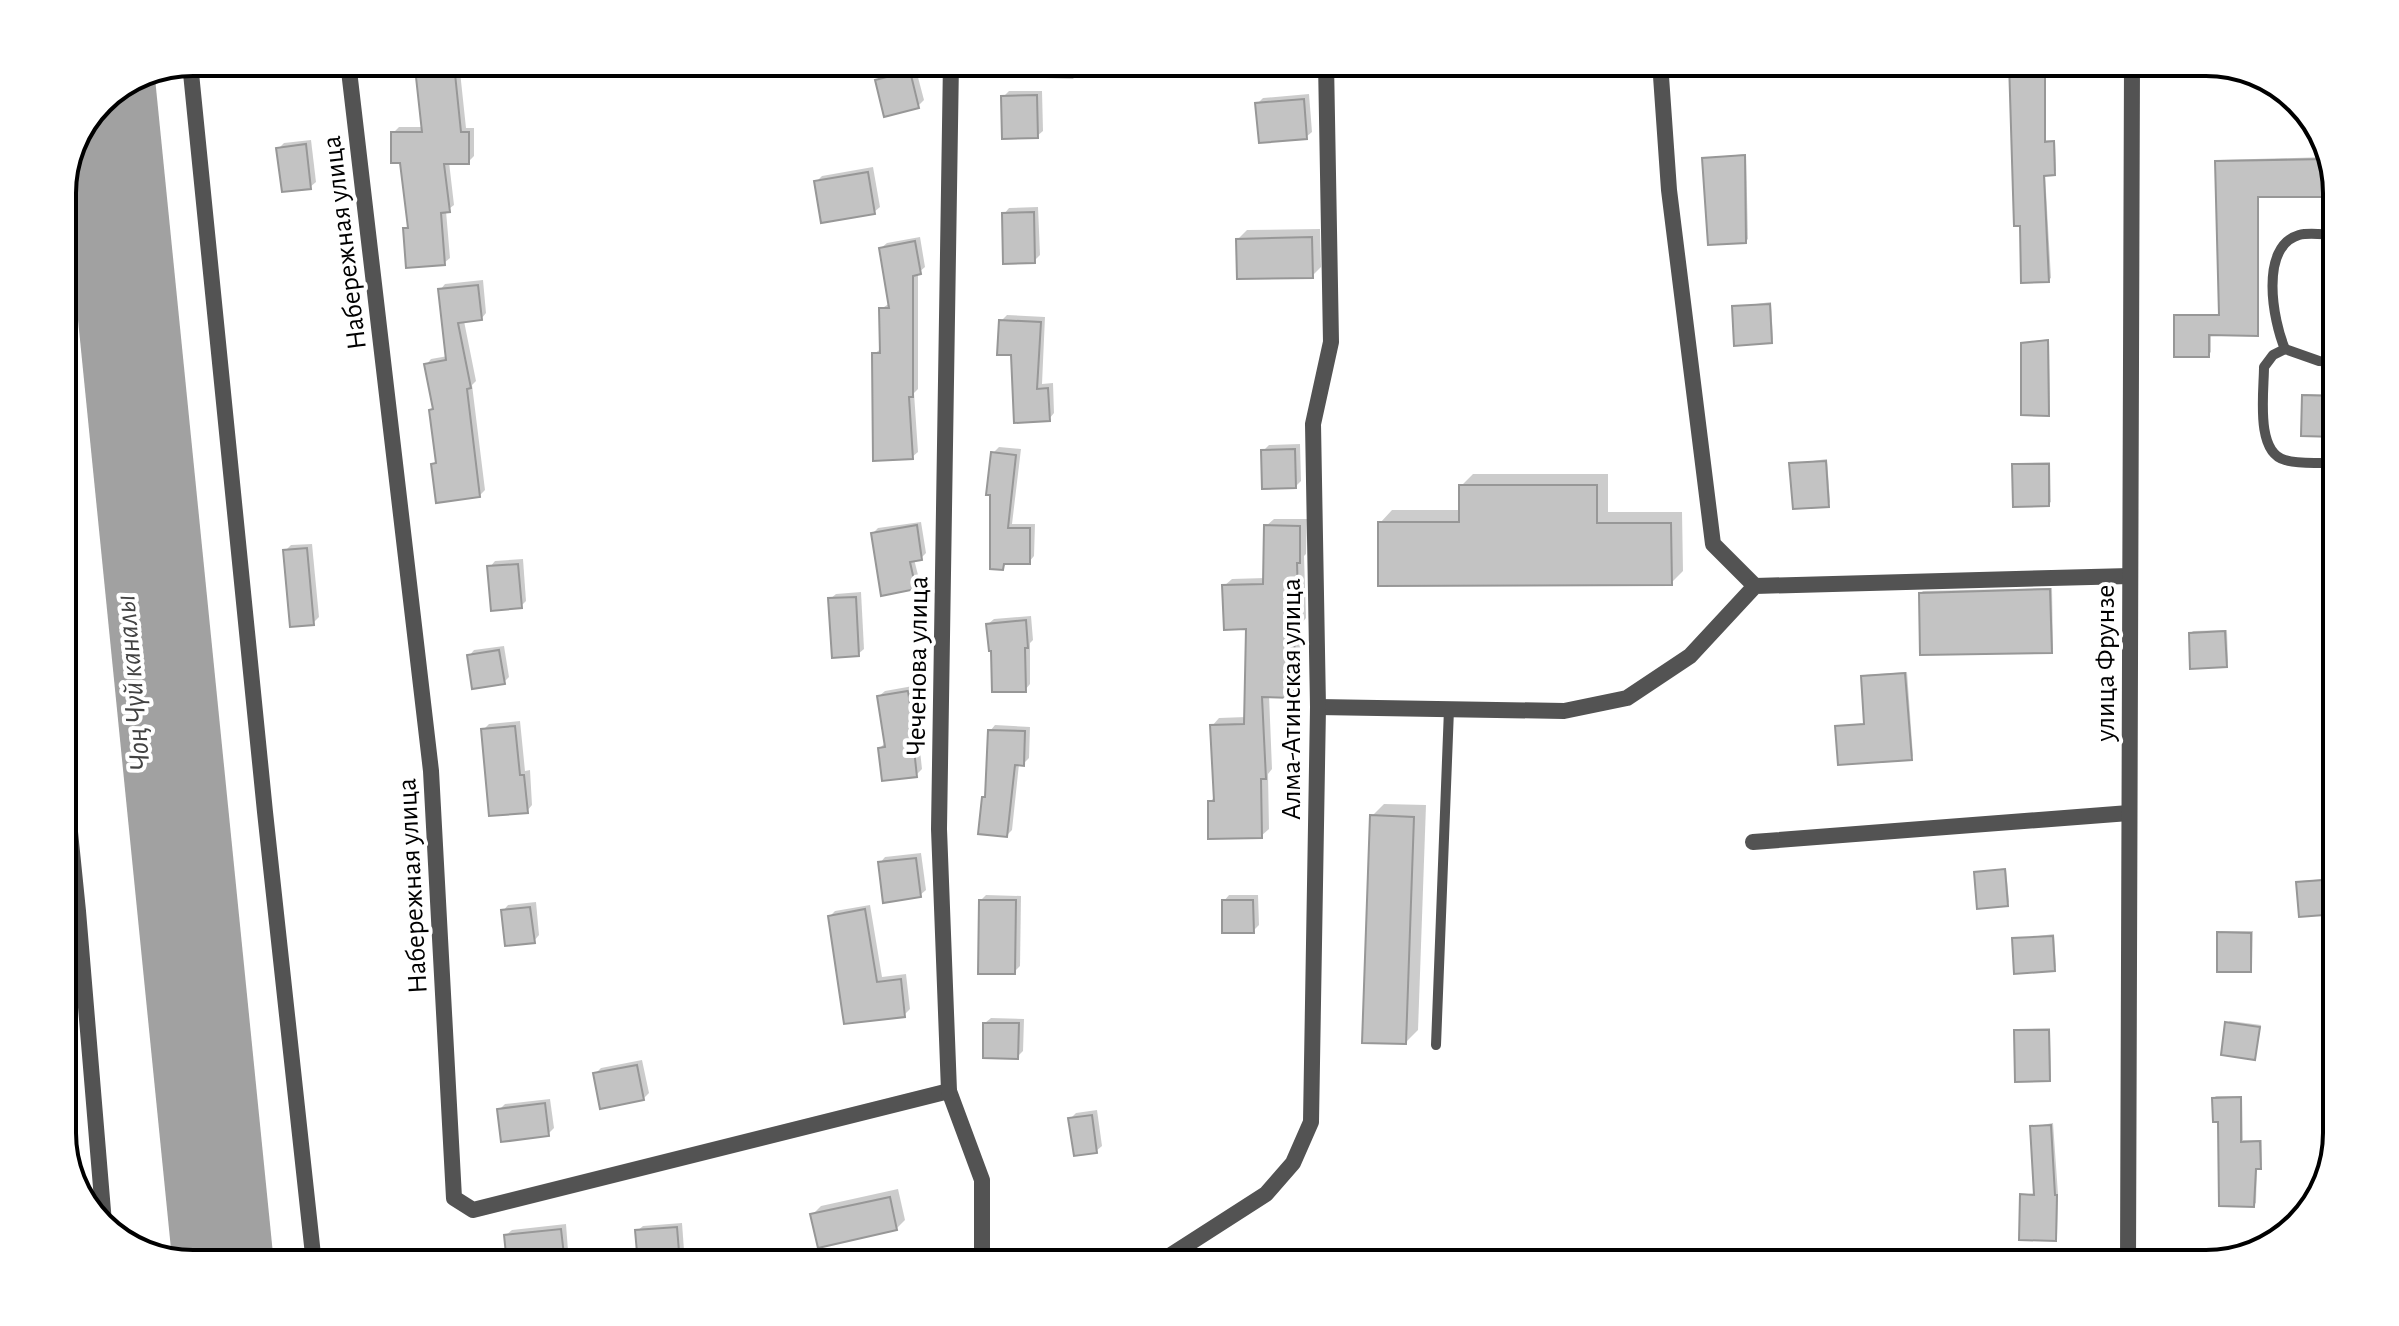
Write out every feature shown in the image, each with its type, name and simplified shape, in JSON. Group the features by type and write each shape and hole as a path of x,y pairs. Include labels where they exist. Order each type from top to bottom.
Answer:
{"street":[{"path":"191,76 312,1250"},
{"name":"Набережная улица","path":"350,76 431,771 454,1198 473,1210 949,1091"},
{"name":"Чеченова улица","path":"951,76 939,829 949,1091 982,1180 982,1250"},
{"name":"Алма-Атинская улица","path":"1179,1250 1266,1194 1293,1163 1311,1122 1318,707 1313,424 1331,342 1326,76"},
{"path":"1661,76 1669,190 1713,544 1755,586"},
{"name":"улица Фрунзе","path":"2128,1250 2132,76"},
{"path":"1318,707 1564,711 1627,698 1690,656 1755,586 2130,576"},
{"path":"1753,842 2129,813"},
{"path":"76,967 102,1206"}],"lane":[{"path":"2285,349 2275,322 2273,260 2285,242 2300,235 2323,235"},
{"path":"2323,361 2285,349 2273,355 2264,367 2265,439 2270,450 2286,461 2323,462"},
{"path":"1436,1045 1449,709"}],"water":[{"name":"Чоң Чүй каналы","path":"155,83 273,1250 171,1248 76,300 76,186 85,148 110,110 128,96"}],"building":[{"path":"416,76 455,76 461,132 469,132 469,164 444,164 450,212 441,213 445,265 406,268 403,228 408,228 400,163 391,163 391,132 422,132"},
{"path":"911,76 919,108 884,117 875,80"},
{"path":"2009,76 2045,76 2045,142 2054,141 2055,175 2044,176 2049,282 2021,283 2020,226 2014,226"},
{"path":"1037,95 1038,138 1002,139 1001,96"},
{"path":"1304,99 1307,139 1259,143 1255,103"},
{"path":"306,144 311,189 282,192 276,148"},
{"path":"1745,155 1746,243 1708,245 1702,158"},
{"path":"2318,159 2323,197 2258,197 2258,336 2209,335 2209,357 2174,357 2174,315 2219,315 2215,161"},
{"path":"868,172 875,214 821,223 814,181"},
{"path":"1034,212 1035,263 1003,264 1002,213"},
{"path":"1312,237 1313,278 1237,279 1236,239"},
{"path":"915,241 921,274 913,276 913,397 909,397 913,459 873,461 872,353 880,353 879,308 889,308 879,248"},
{"path":"478,285 482,320 458,323 471,388 467,389 480,497 436,503 431,464 436,463 429,410 433,409 424,364 446,360 438,289"},
{"path":"1770,304 1772,343 1734,346 1732,306"},
{"path":"999,320 1041,322 1037,389 1048,388 1050,421 1014,423 1011,355 997,355"},
{"path":"2048,340 2049,416 2021,415 2021,343"},
{"path":"2302,395 2323,396 2323,437 2301,436"},
{"path":"1295,449 1296,488 1262,489 1261,450"},
{"path":"991,452 1016,455 1008,528 1030,528 1030,564 1004,564 1003,570 990,569 990,495 986,495"},
{"path":"1826,461 1829,507 1793,509 1789,463"},
{"path":"2012,464 2049,464 2049,506 2013,507"},
{"path":"1459,485 1597,485 1597,523 1671,523 1672,585 1378,586 1378,522 1459,522"},
{"path":"917,525 922,560 910,562 916,589 881,596 871,533"},
{"path":"1264,525 1300,526 1300,563 1297,563 1299,628 1295,628 1293,698 1262,697 1266,779 1261,779 1262,838 1208,839 1208,801 1214,801 1210,725 1244,724 1246,629 1224,630 1222,585 1263,584"},
{"path":"307,548 314,625 290,627 283,550"},
{"path":"518,564 522,608 491,611 487,566"},
{"path":"2050,589 2052,653 1920,655 1919,593"},
{"path":"856,597 859,656 832,658 828,598"},
{"path":"1026,620 1026,692 992,692 991,651 986,624"},
{"path":"2225,631 2227,667 2190,669 2189,633"},
{"path":"499,650 505,684 472,689 467,655"},
{"path":"1905,673 1912,760 1838,765 1835,726 1864,724 1861,676"},
{"path":"908,691 917,777 882,781 878,748 885,747 877,696"},
{"path":"515,726 528,813 489,816 481,729"},
{"path":"988,730 1025,731 1024,766 1015,765 1007,837 978,834 982,797 985,797"},
{"path":"1370,815 1414,817 1406,1044 1362,1043"},
{"path":"916,858 921,897 883,903 878,862"},
{"path":"2005,869 2008,906 1977,909 1974,872"},
{"path":"2323,880 2323,915 2299,917 2296,882"},
{"path":"979,900 1016,900 1015,974 978,974"},
{"path":"1222,900 1253,900 1254,933 1222,933"},
{"path":"530,907 535,943 505,946 501,910"},
{"path":"865,909 877,982 901,979 905,1017 844,1024 828,916"},
{"path":"2217,932 2251,933 2251,972 2217,972"},
{"path":"2053,936 2055,971 2014,974 2012,938"},
{"path":"2225,1022 2260,1027 2255,1060 2221,1055"},
{"path":"983,1023 1019,1023 1018,1059 983,1058"},
{"path":"2014,1030 2049,1030 2050,1081 2015,1082"},
{"path":"637,1065 644,1100 600,1109 593,1073"},
{"path":"2241,1097 2241,1142 2260,1141 2261,1169 2256,1169 2254,1207 2219,1206 2218,1122 2213,1122 2212,1098"},
{"path":"545,1103 549,1136 501,1142 497,1109"},
{"path":"1092,1115 1097,1153 1074,1156 1068,1118"},
{"path":"2051,1125 2057,1195 2056,1241 2019,1240 2020,1194 2034,1195 2030,1126"},
{"path":"890,1197 897,1230 818,1248 810,1214"},
{"path":"677,1227 679,1250 637,1250 635,1230"},
{"path":"561,1229 563,1250 506,1250 504,1235"}]}
